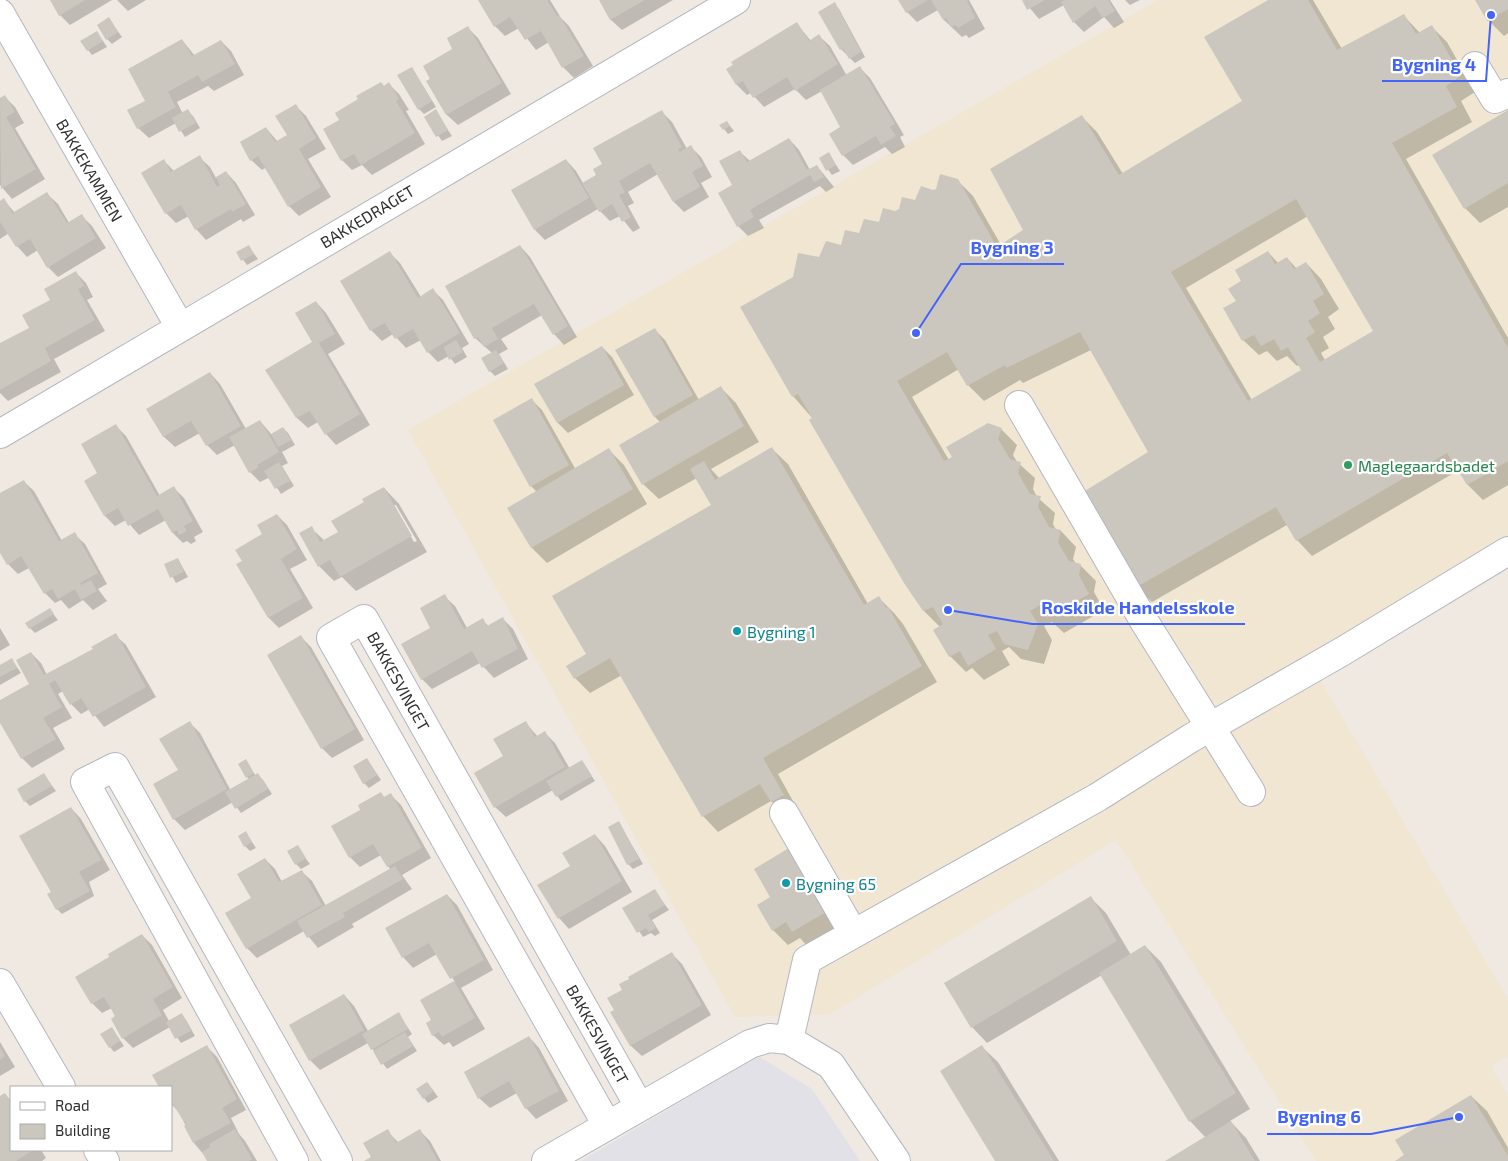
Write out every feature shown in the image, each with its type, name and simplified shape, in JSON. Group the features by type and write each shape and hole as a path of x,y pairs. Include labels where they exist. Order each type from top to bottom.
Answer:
{"street":[{"name":"BAKKEDRAGET","path":"0,434 736,0"},
{"name":"BAKKEKAMMEN","path":"0,13 180,327"},
{"path":"1475,66 1495,99 1508,93"},
{"path":"1019,405 1144,621 1251,792"},
{"path":"789,1040 807,960 1098,797 1210,727 1343,651 1508,551"},
{"name":"BAKKESVINGET","path":"606,1125 331,638 364,619 639,1106"},
{"path":"294,1161 85,782 115,767 338,1161"},
{"path":"784,813 853,934"},
{"path":"0,983 60,1086"},
{"path":"546,1161 750,1044 769,1038 789,1040 831,1065 896,1161"}],"shaded area":[{"path":"1158,0 1508,0 1508,536 1308,659 1508,999 1508,1056 1491,1066 1508,1095 1508,1161 1316,1161 1116,840 830,1014 735,1017 408,430"},
{"path":"758,1056 812,1089 860,1161 581,1161"}],"building":[{"path":"50,0 85,0 59,16"},
{"path":"478,0 547,0 557,16 559,15 584,56 562,68 541,31 525,40 510,17 494,27"},
{"path":"599,0 645,0 610,20"},
{"path":"898,0 928,0 906,13"},
{"path":"931,0 967,0 975,18 958,28 956,25 951,27 946,18 943,20"},
{"path":"1022,0 1045,0 1027,10"},
{"path":"1065,0 1108,0 1115,11 1103,18 1095,6 1073,23 1061,2"},
{"path":"1268,0 1308,0 1337,50 1404,14 1416,34 1432,25 1461,76 1446,86 1457,107 1392,143 1508,348 1508,461 1467,485 1447,453 1296,541 1276,507 1135,588 1080,494 1148,452 1080,332 1006,368 1005,365 967,386 947,352 897,381 944,461 952,457 946,447 988,423 1002,428 998,439 1010,459 1021,462 1018,473 1030,494 1041,496 1038,507 1049,527 1061,530 1058,542 1069,561 1081,564 1079,575 1089,594 1047,618 1040,605 1030,611 1038,624 1028,650 1004,644 997,631 988,635 996,649 968,666 960,651 949,657 933,630 943,624 933,607 923,611 904,583 809,420 812,418 798,394 792,397 740,307 793,277 798,253 819,257 826,241 841,245 845,230 859,233 864,219 879,222 883,208 895,211 899,209 902,197 915,200 921,186 933,190 936,189 940,174 958,179 997,247 1023,230 990,169 1082,115 1119,175 1242,101 1204,37","holes":["1296,199 1373,331 1320,362 1306,338 1315,332 1308,321 1320,313 1313,301 1324,294 1306,262 1294,269 1287,257 1275,264 1268,251 1235,270 1241,281 1228,289 1236,301 1223,308 1242,341 1254,335 1261,346 1274,339 1281,351 1288,347 1301,370 1248,401 1171,272"]},
{"path":"1475,0 1508,0 1508,9 1487,21"},
{"path":"835,2 861,52 849,59 843,48 840,50 818,12"},
{"path":"109,17 118,32 106,40 97,25"},
{"path":"797,22 809,41 819,34 838,64 795,91 787,77 753,98 743,81 736,85 726,69 733,65 731,62"},
{"path":"468,26 502,83 446,115 426,81 430,79 423,66 452,49 447,38"},
{"path":"97,31 103,41 87,51 80,41"},
{"path":"182,39 192,56 221,40 235,64 202,82 198,75 168,92 176,107 137,129 127,110 145,101 128,69"},
{"path":"860,66 895,124 890,127 896,136 881,145 876,136 842,156 829,134 840,127 820,90"},
{"path":"412,67 432,101 418,110 397,75"},
{"path":"381,82 384,86 389,82 399,99 396,101 415,133 361,165 354,154 341,161 323,129 339,120 335,113 358,99 356,96"},
{"path":"5,95 15,112 6,117 36,169 1,189 0,98"},
{"path":"296,104 316,138 299,149 321,187 288,207 258,156 250,161 240,142 266,127 275,142 287,135 275,116"},
{"path":"188,109 196,123 179,132 172,118"},
{"path":"436,109 448,130 436,137 424,117"},
{"path":"662,110 682,147 678,149 680,152 691,145 703,166 692,172 700,187 673,202 650,163 619,181 625,192 619,195 631,217 622,222 612,204 599,212 582,183 596,175 593,169 602,164 593,148"},
{"path":"1508,110 1508,183 1464,209 1432,155"},
{"path":"727,121 730,126 723,130 719,125"},
{"path":"789,138 807,170 817,165 824,177 814,182 810,175 750,210 754,217 737,227 718,193 732,185 719,161 740,150 747,162"},
{"path":"829,152 836,165 826,171 819,158"},
{"path":"200,155 217,187 220,185 216,177 226,171 246,204 232,212 231,209 195,230 181,205 165,214 141,173 164,159 171,172"},
{"path":"566,159 589,198 534,230 511,190"},
{"path":"47,192 67,223 82,214 96,238 47,268 30,239 16,247 0,222 0,201 4,198 13,214"},
{"path":"249,245 254,254 241,261 236,252"},
{"path":"520,245 568,326 553,335 534,304 492,328 498,339 484,347 478,337 474,339 445,286"},
{"path":"390,251 418,298 433,288 460,333 427,353 413,329 395,339 385,323 370,331 340,281"},
{"path":"76,271 84,286 78,289 95,320 45,348 51,361 0,390 0,343 29,328 22,315 50,300 44,289"},
{"path":"316,301 335,334 319,343 360,414 325,435 310,411 296,418 265,370 312,342 295,313"},
{"path":"655,328 693,395 654,417 615,350"},
{"path":"456,340 463,352 449,360 444,347"},
{"path":"602,346 624,385 557,423 534,384"},
{"path":"496,350 504,363 489,372 481,358"},
{"path":"210,372 241,426 206,446 191,421 163,437 146,409"},
{"path":"721,386 744,426 642,485 619,445"},
{"path":"532,398 569,465 530,487 493,420"},
{"path":"260,420 279,452 257,465 259,467 249,473 229,437"},
{"path":"116,424 157,496 174,486 193,521 184,526 187,531 179,535 177,530 172,533 158,509 128,526 118,508 104,516 84,481 97,473 81,444"},
{"path":"283,427 291,440 278,447 271,434"},
{"name":"Bygning 1","path":"772,447 864,605 879,596 886,608 888,607 922,666 763,758 784,795 771,802 760,784 702,817 610,658 574,679 566,666 586,654 552,596 711,505 690,469 704,461 715,480"},
{"path":"609,448 633,489 531,548 507,508"},
{"path":"279,462 290,481 275,489 264,471"},
{"path":"24,480 59,541 75,532 98,573 80,583 81,585 91,580 97,591 81,600 75,589 58,599 52,589 44,594 21,556 7,565 0,553 0,493"},
{"path":"384,487 412,536 340,577 330,560 318,567 299,533 312,526 320,542 338,532 331,521 364,502 362,499"},
{"path":"277,514 297,549 281,559 303,598 268,618 236,564 242,561 235,550 262,534 257,525"},
{"path":"178,558 184,572 170,578 164,564"},
{"path":"445,594 464,629 483,618 487,626 503,617 518,649 482,668 472,651 421,680 401,644 430,628 420,608"},
{"path":"50,608 54,614 29,629 25,623"},
{"path":"116,633 146,687 93,717 81,698 70,705 55,680 49,684 62,707 43,718 56,739 21,759 0,723 0,700 29,684 16,660 31,652 44,675 93,649 91,647"},
{"path":"301,635 355,729 321,749 267,655"},
{"path":"12,658 17,668 0,677 0,665"},
{"path":"190,721 227,789 173,820 153,784 178,770 159,739"},
{"path":"526,721 535,737 545,731 565,767 494,808 474,773 503,756 493,739"},
{"path":"367,758 377,775 363,784 353,766"},
{"path":"246,759 254,773 246,778 238,764"},
{"path":"582,760 592,776 556,797 546,781"},
{"path":"44,773 52,786 24,802 17,789"},
{"path":"258,773 268,789 235,809 225,792"},
{"path":"381,792 384,797 391,793 422,848 387,867 373,844 349,858 331,826 360,810 358,805"},
{"path":"71,807 101,860 79,872 90,891 56,910 47,894 51,892 19,836"},
{"path":"619,821 639,859 627,865 608,827"},
{"path":"246,831 252,842 244,847 238,836"},
{"path":"595,834 622,881 558,919 537,885 570,866 562,853"},
{"path":"298,845 306,858 295,865 287,851"},
{"name":"Bygning 65","path":"789,848 826,912 792,932 786,922 772,931 757,905 770,897 754,869"},
{"path":"265,858 279,882 302,870 322,905 246,949 225,913 251,898 237,874"},
{"path":"395,866 403,879 343,913 345,917 307,938 297,921"},
{"path":"655,889 665,905 648,915 656,928 649,932 646,928 637,933 622,908"},
{"path":"447,894 484,960 450,979 429,943 402,958 385,928"},
{"path":"1091,896 1117,941 971,1028 944,983"},
{"path":"142,934 173,987 153,999 162,1015 122,1039 111,1019 115,1016 104,997 91,1004 75,977 109,957 108,954"},
{"path":"1145,945 1236,1093 1189,1122 1099,973"},
{"path":"672,952 702,1005 630,1046 610,1012 614,1010 607,998 622,990 619,984 629,979 628,977"},
{"path":"454,981 475,1018 442,1037 439,1032 432,1036 426,1023 431,1020 420,1000"},
{"path":"344,994 364,1030 309,1061 289,1025"},
{"path":"399,1012 408,1029 371,1050 362,1034"},
{"path":"182,1013 191,1031 175,1039 166,1022"},
{"path":"112,1027 120,1041 109,1048 100,1034"},
{"path":"405,1032 413,1046 381,1065 373,1051"},
{"path":"529,1036 559,1091 525,1109 509,1081 478,1099 464,1072"},
{"path":"207,1045 237,1099 222,1108 231,1123 193,1143 184,1126 186,1125 172,1103 172,1086 158,1086 152,1075"},
{"path":"982,1045 1054,1161 995,1161 940,1071"},
{"path":"0,1047 5,1056 0,1060"},
{"path":"427,1082 434,1091 423,1099 416,1089"},
{"path":"5,1093 10,1100 10,1151 31,1151 16,1161 0,1161 0,1096"},
{"path":"1471,1095 1508,1156 1508,1161 1395,1161 1404,1155 1395,1140"},
{"path":"1231,1121 1255,1161 1165,1161"},
{"path":"235,1129 252,1159 249,1161 207,1161 202,1152 210,1147 209,1144"},
{"path":"388,1129 396,1143 420,1129 438,1161 364,1161 371,1157 363,1143"}],"place":[{"name":"Bygning 4","path":"1491,15"},
{"name":"Bygning 3","path":"916,333"},
{"name":"Maglegaardsbadet","path":"1348,465"},
{"name":"Roskilde Handelsskole","path":"948,610"},
{"name":"Bygning 1","path":"737,631"},
{"name":"Bygning 65","path":"786,883"},
{"name":"Bygning 6","path":"1459,1117"}]}
